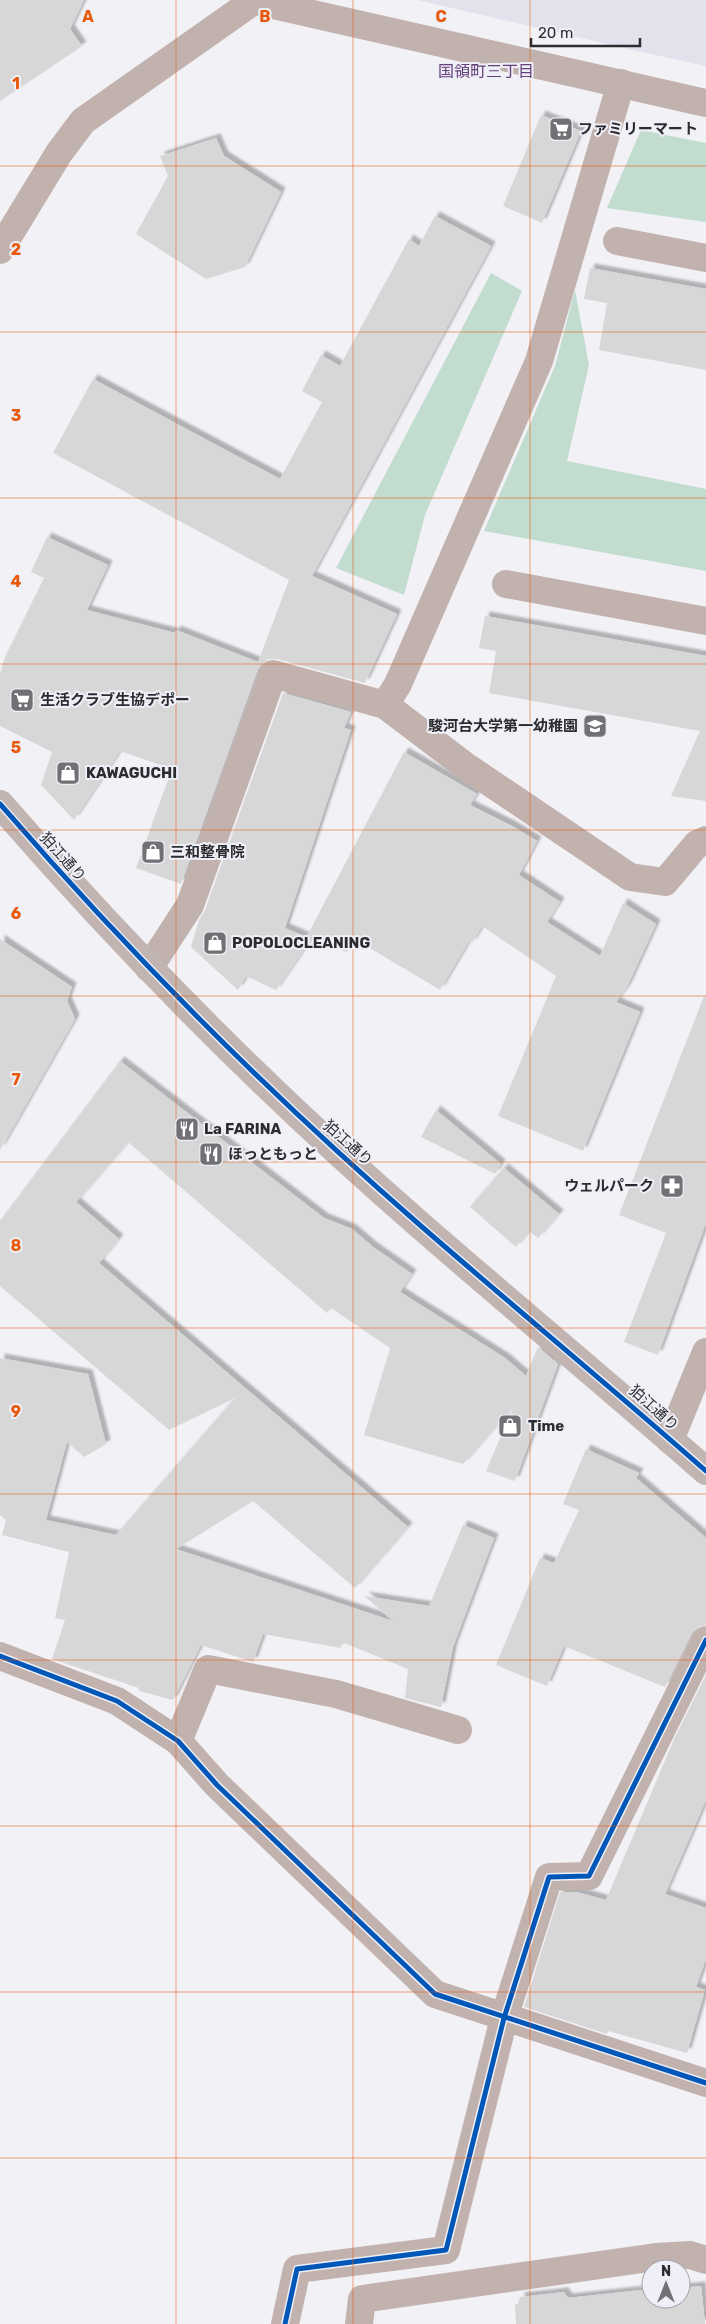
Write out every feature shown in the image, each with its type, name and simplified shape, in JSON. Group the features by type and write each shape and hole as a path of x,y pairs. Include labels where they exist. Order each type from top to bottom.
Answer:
{"main road":[{"name":"狛江通り","path":"0,804 149,968 295,1112 405,1212 706,1471"}],"street":[{"path":"0,250 59,153 83,121 253,0 706,103"},
{"path":"385,705 398,684 539,361 621,83"},
{"path":"617,241 706,258"},
{"path":"506,584 706,620"},
{"path":"149,968 190,905 273,674 385,705 464,765 630,877 665,882 697,844 706,840"},
{"path":"670,1440 706,1352"},
{"path":"453,2286 446,2250 504,2018 549,1877 590,1876 706,1640"},
{"path":"0,1656 117,1701 178,1741 217,1785 435,1994 706,2083"},
{"path":"178,1741 208,1669 336,1694 458,1730"},
{"path":"285,2324 297,2270 446,2250"},
{"path":"360,2324 362,2299 656,2257 690,2255 706,2260"}],"shaded area":[{"path":"417,0 706,0 706,66 637,51"}],"green space":[{"path":"641,130 706,143 706,222 607,208"},
{"path":"491,273 522,291 425,515 404,595 336,568"},
{"path":"575,290 589,365 567,461 706,489 706,571 484,531 555,366"}],"building":[{"path":"0,0 84,0 70,29 82,46 0,101"},
{"path":"541,115 581,131 542,223 503,206"},
{"path":"216,138 224,156 281,192 245,267 206,279 136,234 168,176 160,156"},
{"path":"435,216 491,246 312,576 397,614 365,683 277,659 269,659 262,663 258,669 181,884 136,868 172,769 120,751 74,820 41,785 52,752 0,726 0,673 5,657 44,578 31,572 47,537 108,565 87,610 175,633 176,630 258,662 289,580 53,453 93,379 280,479 322,402 302,391 321,355 340,366 409,239 419,246"},
{"path":"590,268 706,289 706,370 599,350 607,303 584,299"},
{"path":"485,616 706,656 706,801 671,796 700,731 489,693 496,651 479,648"},
{"path":"283,693 351,712 344,728 351,730 285,928 311,939 276,990 246,976 238,990 191,947 199,920 205,910"},
{"path":"404,752 477,794 470,805 537,841 519,875 560,902 547,922 600,956 623,903 656,924 627,987 616,1002 640,1012 583,1151 498,1116 556,976 482,926 472,943 469,941 440,990 353,938 347,952 307,936"},
{"path":"0,939 72,987 67,1001 75,1019 0,1150"},
{"path":"704,996 706,996 706,1223 658,1355 624,1342 666,1233 619,1215"},
{"path":"120,1061 324,1218 352,1229 373,1247 412,1274 400,1292 505,1358 526,1376 538,1347 558,1364 515,1481 486,1471 514,1406 463,1464 364,1435 390,1348 331,1308 327,1313 128,1142 76,1202 119,1239 99,1263 408,1527 355,1588 253,1501 176,1549 393,1621 364,1596 429,1606 463,1525 494,1538 453,1647 441,1707 405,1698 408,1669 342,1642 341,1648 263,1634 253,1662 201,1645 173,1700 139,1691 139,1688 52,1659 65,1620 55,1618 69,1552 2,1535 6,1520 0,1515 0,1358 88,1374 106,1444 84,1457 67,1442 46,1520 116,1535 235,1398 169,1430 0,1286 0,1221"},
{"path":"436,1110 501,1164 495,1174 421,1137"},
{"path":"504,1168 559,1214 538,1238 529,1231 516,1247 470,1207"},
{"path":"586,1449 639,1473 636,1478 706,1538 706,1625 698,1627 692,1633 665,1687 564,1646 547,1686 496,1665 540,1558 554,1563 579,1510 563,1504"},
{"path":"706,1675 706,1800 665,1894 706,1908 706,1959 696,1987 705,1990 687,2053 608,2031 607,2034 524,2007 560,1892 576,1892 606,1900 675,1737"},
{"path":"701,2286 705,2324 516,2324 515,2304 521,2304 520,2297 564,2292 568,2298 641,2290 641,2309 691,2309 691,2287"}],"cycle path":[{"path":"0,804 49,860 151,969 256,1075 365,1177 706,1471"},
{"path":"285,2324 297,2269 446,2250 504,2018 549,1877 589,1876 706,1640"},
{"path":"0,1656 117,1701 178,1741 217,1785 435,1994 706,2083"}],"place":[{"name":"ファミリーマート","path":"561,129"},
{"name":"生活クラブ生協デポー","path":"22,700"},
{"name":"駿河台大学第一幼稚園","path":"595,726"},
{"name":"KAWAGUCHI","path":"68,773"},
{"name":"三和整骨院","path":"153,852"},
{"name":"POPOLOCLEANING","path":"215,943"},
{"name":"La FARINA","path":"187,1129"},
{"name":"ほっともっと","path":"211,1154"},
{"name":"ウェルパーク","path":"672,1186"},
{"name":"Time","path":"510,1426"}],"district":[{"name":"国領町三丁目","path":"486,71"}]}
